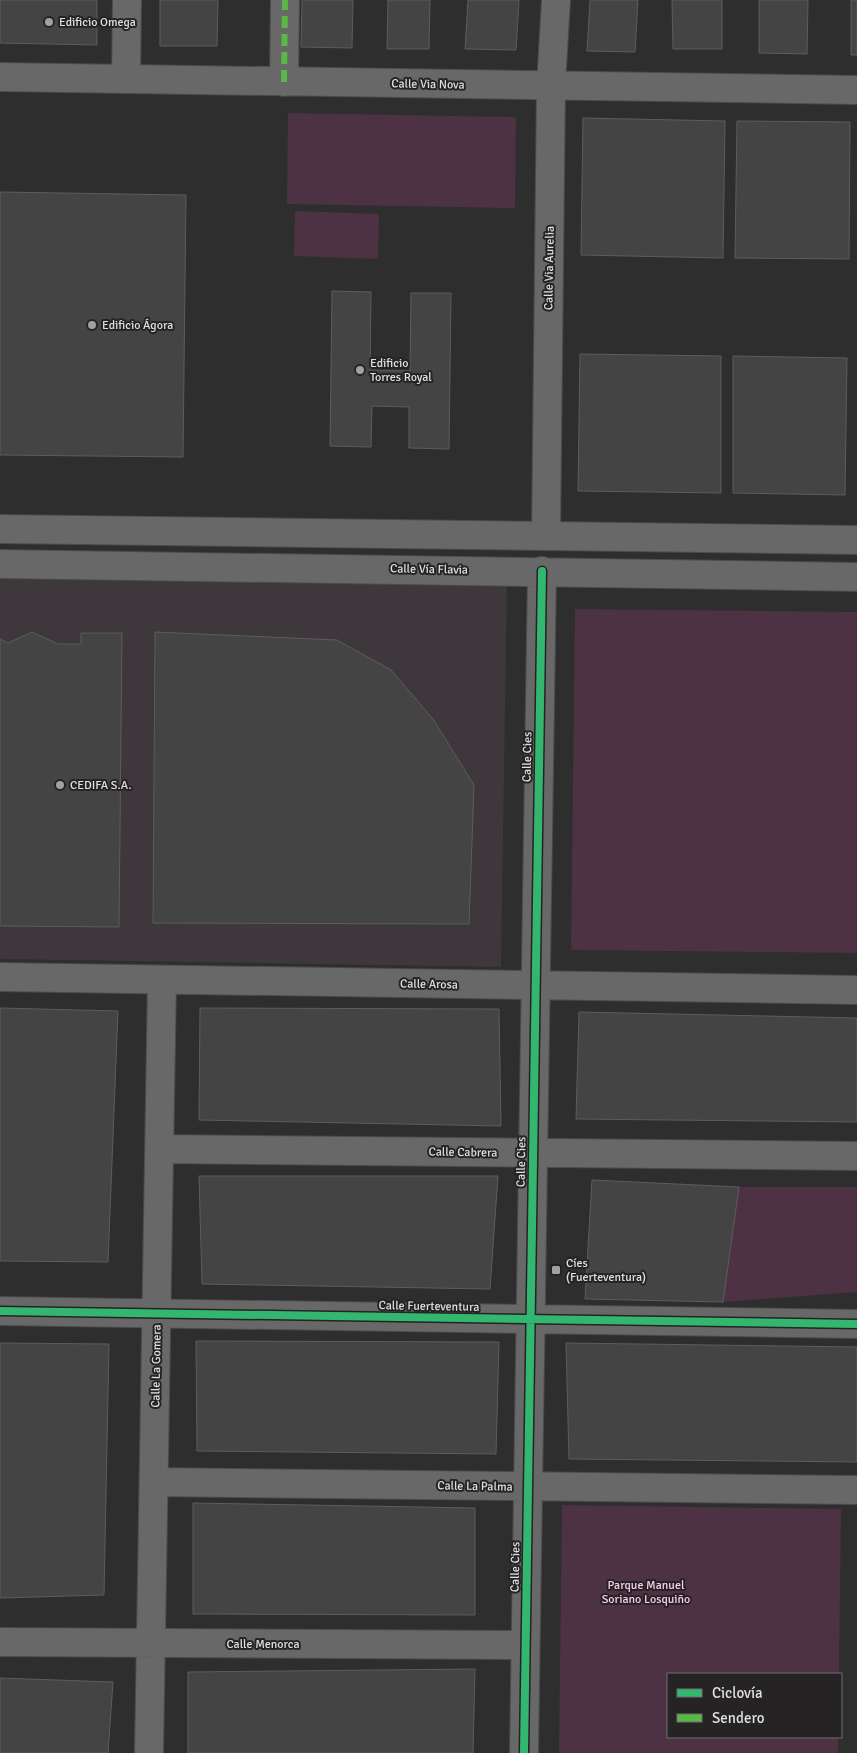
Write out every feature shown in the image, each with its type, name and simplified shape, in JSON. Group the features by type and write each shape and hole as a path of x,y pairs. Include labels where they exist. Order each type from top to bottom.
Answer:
{"street":[{"path":"126,79 127,0"},
{"path":"284,82 285,0"},
{"name":"Calle Via Aurelia","path":"546,536 551,85 556,0"},
{"name":"Calle Via Nova","path":"0,77 857,90"},
{"path":"0,528 857,540"},
{"name":"Calle Vía Flavia","path":"0,564 857,577"},
{"name":"Calle Cies","path":"524,1753 542,571"},
{"name":"Calle Arosa","path":"0,977 857,990"},
{"name":"Calle La Gomera","path":"149,1753 162,980"},
{"name":"Calle Cabrera","path":"159,1149 857,1156"},
{"name":"Calle Fuerteventura","path":"0,1310 857,1324"},
{"name":"Calle La Palma","path":"154,1482 857,1490"},
{"name":"Calle Menorca","path":"0,1642 525,1645"}],"shaded area":[{"path":"0,574 507,581 501,967 0,959"}],"green space":[{"path":"288,113 516,117 515,208 287,204"},
{"path":"295,211 379,214 378,259 294,256"},
{"path":"575,609 857,612 857,953 571,950"},
{"path":"739,1187 857,1187 857,1292 723,1302"},
{"name":"Parque Manuel Soriano Losquiño","path":"562,1505 841,1509 839,1673 667,1673 667,1738 838,1738 838,1753 559,1753"}],"building":[{"name":"Edificio Omega","path":"0,0 97,0 97,45 0,43"},
{"path":"160,0 218,0 217,46 160,46"},
{"path":"302,0 353,0 352,48 301,47"},
{"path":"388,0 430,0 429,49 387,49"},
{"path":"468,0 519,0 516,50 465,49"},
{"path":"590,0 638,0 635,52 587,51"},
{"path":"672,0 722,0 722,49 673,49"},
{"path":"759,0 808,0 807,54 759,53"},
{"path":"851,0 857,0 857,55 851,55"},
{"path":"583,118 725,121 723,258 581,255"},
{"path":"737,121 850,122 849,259 735,258"},
{"name":"Edificio Ágora","path":"0,192 186,195 183,457 0,455"},
{"name":"Edificio Torres Royal","path":"332,291 371,292 370,370 410,371 411,293 451,293 449,449 409,448 409,407 372,406 371,447 330,446"},
{"path":"580,354 721,356 721,493 578,491"},
{"path":"733,356 847,358 845,495 733,493"},
{"name":"CEDIFA S.A.","path":"32,632 58,644 81,644 81,633 122,633 119,927 0,926 0,639 8,643"},
{"path":"155,632 337,640 391,670 433,719 474,785 469,924 153,923"},
{"path":"0,1008 118,1011 108,1262 0,1261"},
{"path":"200,1008 499,1009 501,1126 199,1120"},
{"path":"579,1012 857,1018 857,1122 576,1119"},
{"path":"199,1176 498,1176 490,1289 202,1284"},
{"path":"592,1180 739,1187 723,1302 585,1299"},
{"path":"196,1341 499,1342 496,1454 197,1451"},
{"path":"0,1343 109,1344 104,1595 0,1598"},
{"path":"566,1343 857,1347 857,1462 569,1459"},
{"path":"193,1503 475,1508 475,1615 193,1614"},
{"path":"475,1669 473,1753 188,1753 188,1672"},
{"path":"0,1678 113,1682 108,1753 0,1753"}],"marked path":[{"path":"284,82 285,0"}],"cycle path":[{"path":"524,1753 542,571"},
{"path":"0,1311 857,1324"}],"place":[{"name":"Edificio Omega","path":"49,22"},
{"name":"Edificio Ágora","path":"92,325"},
{"name":"Edificio Torres Royal","path":"360,370"},
{"name":"CEDIFA S.A.","path":"60,785"},
{"name":"Cíes (Fuerteventura)","path":"556,1270"}]}
